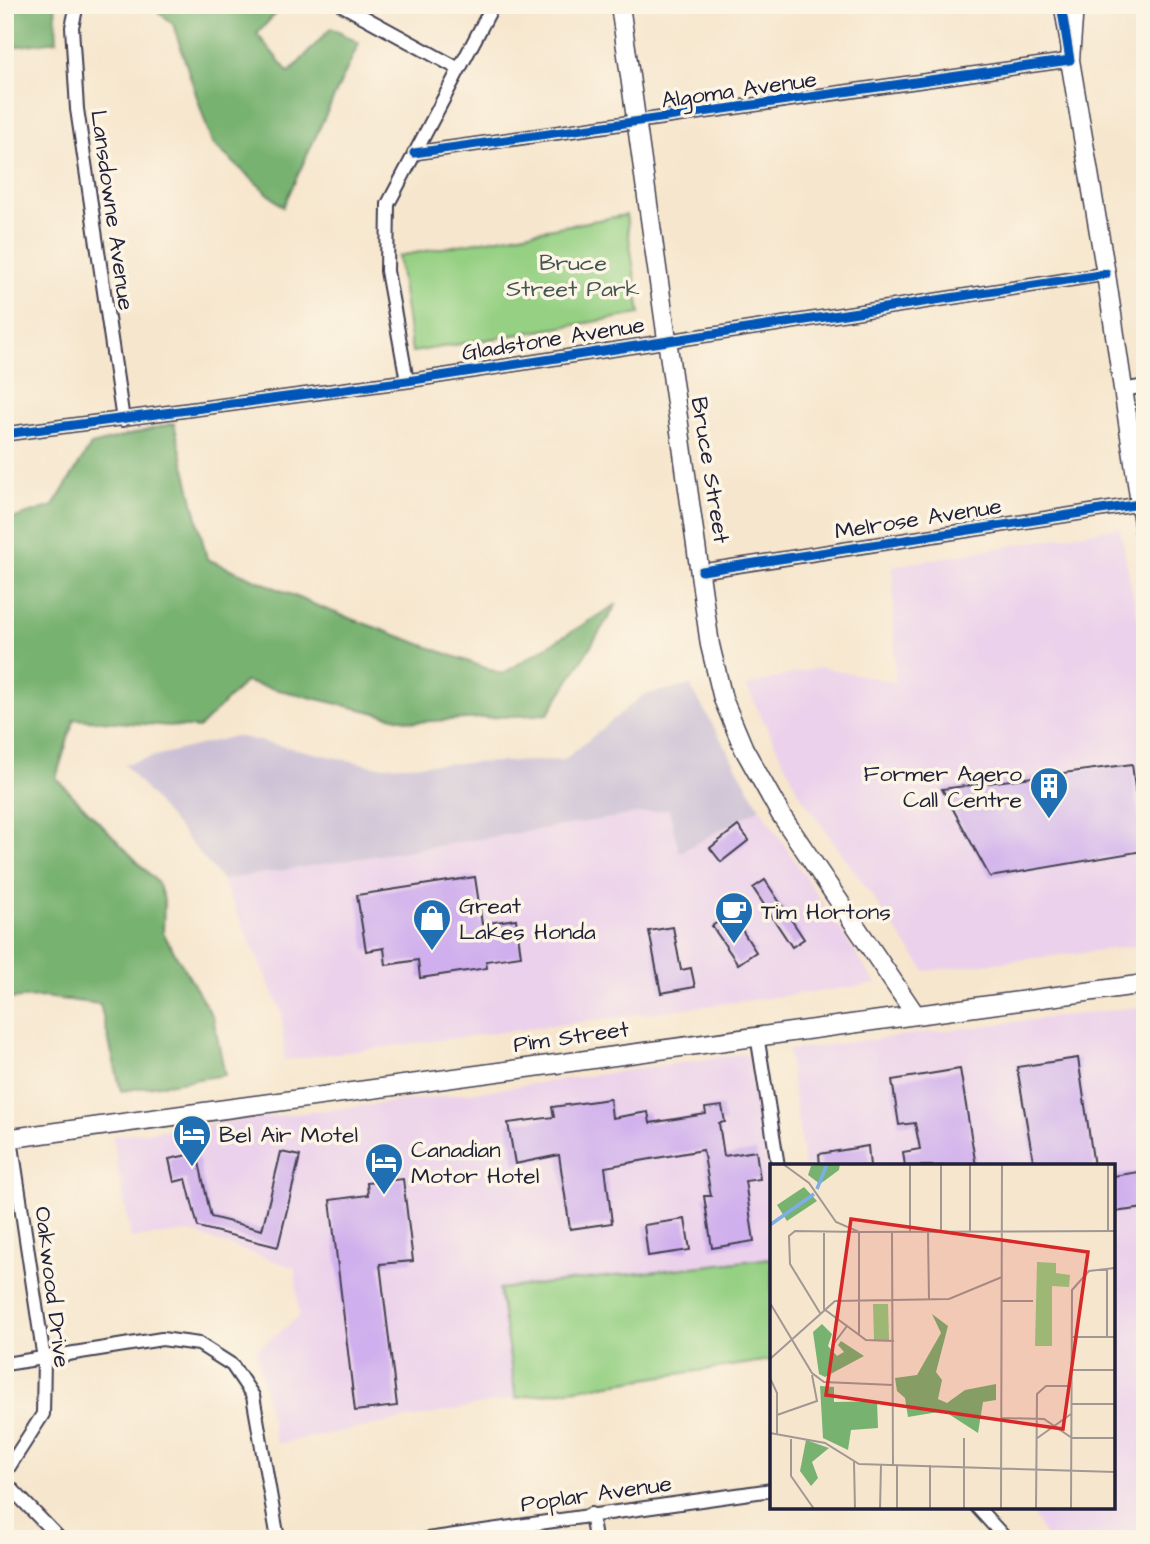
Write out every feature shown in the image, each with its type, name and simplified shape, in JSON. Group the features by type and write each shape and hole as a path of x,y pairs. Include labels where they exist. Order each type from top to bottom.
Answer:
{"main road":[{"name":"Bruce Street","path":"620,5 702,571 710,645 723,699 744,749 781,815 915,1014"},
{"path":"1074,5 1070,60 1106,274 1145,537"},
{"path":"1136,986 1145,994"},
{"name":"Pim Street","path":"8,1139 758,1035 1136,986"}],"street":[{"name":"Lansdowne Avenue","path":"77,5 72,27 77,109 123,420"},
{"path":"342,5 459,69"},
{"path":"407,381 387,271 388,204 493,5"},
{"path":"1061,5 1070,60"},
{"name":"Algoma Avenue","path":"414,153 1070,60"},
{"name":"Gladstone Avenue","path":"5,434 407,381 1106,274"},
{"path":"1123,390 1145,386"},
{"name":"Melrose Avenue","path":"702,571 1140,504"},
{"path":"758,1035 778,1164"},
{"name":"Oakwood Drive","path":"5,1473 43,1414 44,1359 8,1139"},
{"path":"5,1364 162,1339 199,1344 232,1365 253,1396 278,1539"},
{"path":"5,1482 60,1539"},
{"name":"Poplar Avenue","path":"427,1539 770,1490"},
{"path":"979,1509 1006,1539"},
{"path":"592,1514 595,1539"}],"shaded area":[{"path":"1120,527 1145,657 1145,945 925,971 801,796 746,686 820,667 895,682 893,566"},
{"path":"690,685 760,808 679,853 669,809 222,880 124,764 235,736 375,766 564,760 643,695"},
{"path":"760,808 876,984 284,1060 282,1013 222,880 670,809 679,853"},
{"path":"1145,1006 1145,1539 1047,1539 1029,1509 1115,1509 1115,1164 804,1164 788,1050"},
{"path":"748,1053 770,1186 770,1258 499,1289 516,1398 276,1444 256,1349 299,1317 295,1268 190,1232 131,1238 112,1136 469,1093"}],"green space":[{"path":"5,5 55,5 57,41 5,48"},
{"path":"150,5 283,5 257,34 289,73 331,28 359,43 283,207 212,143 173,24"},
{"name":"Bruce Street Park","path":"626,215 640,314 412,352 398,256"},
{"path":"174,423 207,559 325,609 502,674 617,604 548,714 415,722 245,682 199,728 74,719 56,778 158,883 164,900 163,933 213,1017 225,1075 121,1091 100,1004 43,997 5,999 5,521 53,506 91,445"},
{"path":"770,1258 770,1360 516,1398 499,1289"}],"building":[{"name":"Former Agero Call Centre","path":"1132,764 1143,851 990,877 942,789"},
{"path":"738,826 749,840 721,862 710,848"},
{"path":"475,877 482,924 516,919 521,956 486,961 487,968 420,978 418,960 386,965 384,948 366,951 357,895"},
{"path":"765,880 804,939 792,947 753,888"},
{"path":"731,913 756,952 738,964 712,926"},
{"path":"673,927 681,970 691,968 695,987 661,993 649,931"},
{"path":"1078,1058 1094,1164 1034,1164 1017,1067"},
{"path":"960,1069 976,1164 905,1164 903,1152 920,1149 915,1123 899,1125 892,1080"},
{"path":"610,1099 612,1118 648,1112 650,1123 706,1114 705,1108 722,1106 725,1122 719,1123 724,1156 756,1151 760,1179 745,1181 754,1241 712,1248 704,1196 711,1196 703,1150 605,1167 612,1223 570,1229 559,1155 515,1164 508,1123 554,1117 552,1107"},
{"path":"868,1146 870,1164 820,1164 819,1154"},
{"path":"281,1152 300,1156 278,1247 198,1227 186,1179 174,1182 169,1159 197,1153 211,1217 262,1230"},
{"path":"1145,1171 1145,1208 1115,1212 1115,1176"},
{"path":"403,1179 413,1261 380,1264 397,1406 355,1411 330,1200 368,1195 367,1183"},
{"path":"685,1219 690,1250 648,1256 644,1225"}],"cycle path":[{"path":"414,153 1070,60 1061,5"},
{"path":"5,434 407,381 1106,274"},
{"path":"702,571 1140,504"}],"place":[{"name":"Former Agero Call Centre","path":"1049,820"},
{"name":"Tim Hortons","path":"734,945"},
{"name":"Great Lakes Honda","path":"432,952"},
{"name":"Bel Air Motel","path":"192,1168"},
{"name":"Canadian Motor Hotel","path":"384,1196"}]}
